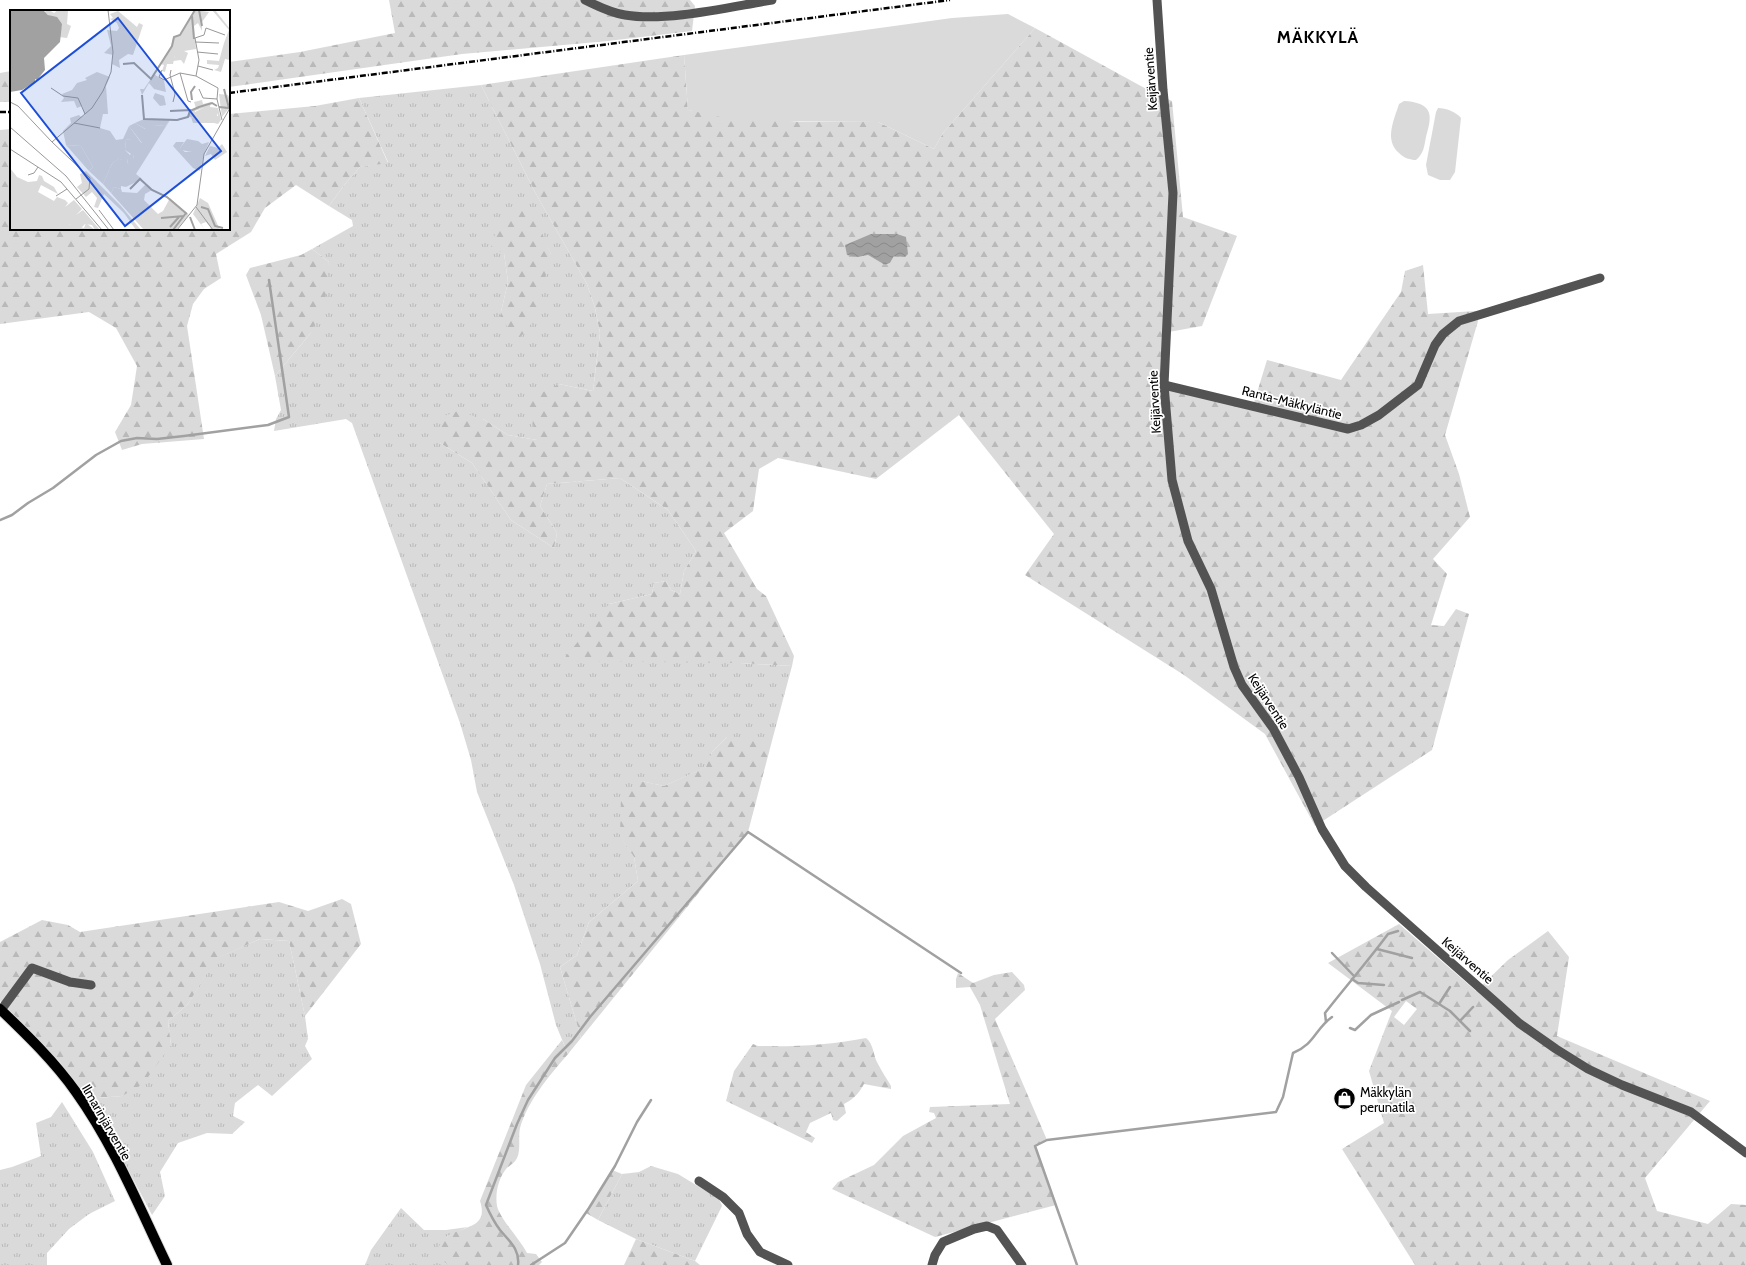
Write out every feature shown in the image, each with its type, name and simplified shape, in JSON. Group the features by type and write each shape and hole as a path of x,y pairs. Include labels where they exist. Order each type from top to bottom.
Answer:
{"main road":[{"name":"Ilmarinjärventie","path":"0,1010 50,1060 84,1104 108,1144 167,1265"}],"street":[{"path":"585,0 615,12 639,16 680,14 772,0"},
{"name":"Keijärventie","path":"1157,1 1163,90 1173,194 1164,384 1172,480 1188,541 1211,589 1234,667 1242,685 1273,728 1299,777 1322,829 1345,866 1366,887 1519,1022 1556,1049 1588,1069 1615,1082 1691,1112 1746,1153"},
{"name":"Ranta-Mäkkyläntie","path":"1164,384 1348,429 1361,426 1379,415 1418,385 1435,345 1443,334 1459,321 1600,278"},
{"path":"0,1010 32,968 70,982 91,985"},
{"path":"699,1181 723,1197 736,1209 739,1213 746,1234 760,1252 788,1265"},
{"path":"932,1265 935,1255 943,1242 974,1229 987,1226 997,1230 1022,1265"}],"green space":[{"path":"389,0 690,0 695,6 692,31 608,41 462,54 230,87 230,62 300,52 395,33"},
{"path":"1008,14 1035,28 943,133 934,149 878,122 738,121 688,110 684,55 952,18"},
{"path":"1035,28 1150,91 1172,101 1183,217 1237,236 1202,326 1163,333 1160,386 1252,409 1267,360 1341,380 1401,292 1405,271 1423,265 1428,314 1476,311 1478,321 1445,435 1459,474 1470,517 1433,559 1447,574 1431,625 1444,626 1456,609 1469,614 1432,750 1315,826 1265,734 1184,675 1025,575 1054,534 959,415 876,479 778,458 759,469 753,511 724,533 757,589 766,596 794,656 792,666 740,663 562,661 609,604 652,594 654,583 666,581 671,590 680,594 684,571 696,551 668,510 620,478 547,484 540,506 557,533 554,548 511,520 472,463 440,443 441,417 458,411 483,419 508,435 537,440 527,400 559,384 593,391 600,333 595,308 587,284 536,194 481,85 684,55 688,110 799,122 878,122 934,149 943,133","holes":["871,234 883,235 894,256 890,263 885,265 868,255"]},
{"path":"10,71 10,102 0,102 0,73"},
{"path":"481,85 536,194 587,284 595,308 600,333 593,391 559,384 537,440 508,435 483,419 440,443 472,463 511,520 554,548 557,533 540,506 547,484 620,478 668,510 696,551 684,571 680,594 671,590 666,581 654,583 652,594 609,604 740,663 792,666 773,737 727,737 712,752 707,767 664,786 641,781 620,836 634,857 638,881 589,922 577,955 560,967 581,1038 568,1054 556,1025 540,964 514,885 477,792 471,760 460,723 352,423 346,419 274,431 276,419 281,410 275,376 310,334 329,262 312,249 353,226 352,220 329,206 360,167 388,162 359,98","holes":["544,240 551,254 500,316 508,282 504,253"]},
{"path":"359,98 388,163 360,167 329,206 296,185 265,208 251,232 216,254 221,278 204,289 193,304 187,326 204,439 142,444 122,450 115,432 131,405 137,366 116,328 89,312 0,324 0,130 10,129 10,230 230,230 230,114 315,106"},
{"path":"1404,101 1420,104 1425,107 1428,110 1430,118 1424,147 1421,155 1416,160 1412,160 1401,155 1394,148 1392,142 1391,136 1393,123 1399,104"},
{"path":"1438,108 1451,111 1461,118 1455,172 1450,180 1440,180 1428,175 1426,165"},
{"path":"515,210 532,211 551,254 536,315 527,331 516,340 500,316 508,282 504,253 491,248 496,230"},
{"path":"312,249 329,262 325,303 310,334 275,376 261,315 246,275 250,268 301,255"},
{"path":"727,737 773,737 748,832 581,1038 560,967 577,955 589,922 638,881 634,857 620,837 621,795 641,781 664,786 706,767 712,752"},
{"path":"342,899 351,904 361,944 305,1016 289,941 260,939 216,959 188,1004 168,1021 171,1045 143,1084 122,1096 86,1099 60,1062 0,1001 0,942 42,920 68,925 80,932 279,902 308,911"},
{"path":"1399,924 1476,991 1508,960 1548,931 1569,957 1557,1036 1710,1101 1645,1178 1657,1211 1708,1224 1731,1204 1746,1205 1746,1265 1415,1265 1342,1149 1384,1123 1369,1071 1392,1011 1328,963","holes":["1406,1001 1417,1009 1404,1025 1394,1017"]},
{"path":"260,939 289,941 305,1016 308,1039 305,1046 312,1059 272,1096 258,1085 235,1103 233,1116 245,1122 232,1134 207,1133 178,1143 160,1172 165,1196 152,1215 100,1116 86,1099 122,1096 171,1045 168,1021 188,1004 215,959"},
{"path":"1012,972 1024,985 1025,990 995,1019 1047,1140 1035,1146 1056,1205 935,1237 832,1189 838,1182 874,1165 903,1136 936,1118 934,1113 929,1112 930,1107 1010,1104 980,1005 970,987 956,988 956,979 958,973 973,983 994,975"},
{"path":"866,1038 871,1043 876,1061 891,1086 891,1089 864,1084 856,1096 844,1104 846,1113 837,1121 833,1120 831,1113 810,1123 806,1132 815,1138 812,1143 726,1101 734,1071 753,1044 758,1046 799,1046 826,1044"},
{"path":"562,1040 568,1054 540,1088 528,1108 520,1128 519,1151 517,1158 503,1173 499,1182 496,1201 502,1217 527,1253 536,1254 542,1262 539,1265 447,1265 436,1251 446,1237 473,1225 481,1216 482,1210 480,1201 526,1085"},
{"path":"62,1102 93,1152 115,1201 89,1214 69,1229 47,1253 47,1265 0,1265 0,1170 41,1156 36,1123 51,1117"},
{"path":"651,1166 678,1174 719,1199 722,1206 695,1261 636,1239 598,1220 622,1174 639,1172"},
{"path":"612,1170 622,1174 598,1220 586,1213"},
{"path":"401,1208 424,1230 446,1230 468,1227 446,1237 445,1263 447,1265 365,1265 371,1250"},
{"path":"636,1239 695,1261 700,1265 624,1265"}],"water":[{"path":"871,234 897,234 906,237 908,254 905,257 894,256 890,263 885,265 868,255 857,257 847,255 845,245"}],"waterway":[{"path":"0,520 12,515 28,503 53,488 96,455 121,441 137,438 157,439 268,425 289,417 269,280"},
{"path":"518,1265 516,1250 500,1230 486,1205 517,1124 528,1100 555,1058 572,1041 590,1017 748,832 961,973"},
{"path":"1326,1022 1325,1013 1388,934 1398,931"},
{"path":"1377,949 1412,958"},
{"path":"1332,953 1354,976"},
{"path":"1352,979 1358,983 1384,985"},
{"path":"1439,1004 1450,987"},
{"path":"1402,1000 1420,992 1450,1011 1470,1031"},
{"path":"1350,1028 1355,1030 1371,1015 1399,1002"},
{"path":"1460,1021 1473,1007"},
{"path":"1077,1265 1035,1146 1047,1140 1276,1112 1283,1097 1293,1053 1311,1041 1322,1026 1332,1017"},
{"path":"531,1265 565,1243 615,1166 637,1122 651,1100"}],"railway":[{"path":"230,93 950,0"},
{"path":"0,112 10,112"}],"place":[{"name":"Mäkkylän perunatila","path":"1345,1099"}],"district":[{"name":"MÄKKYLÄ","path":"1318,37"}]}
